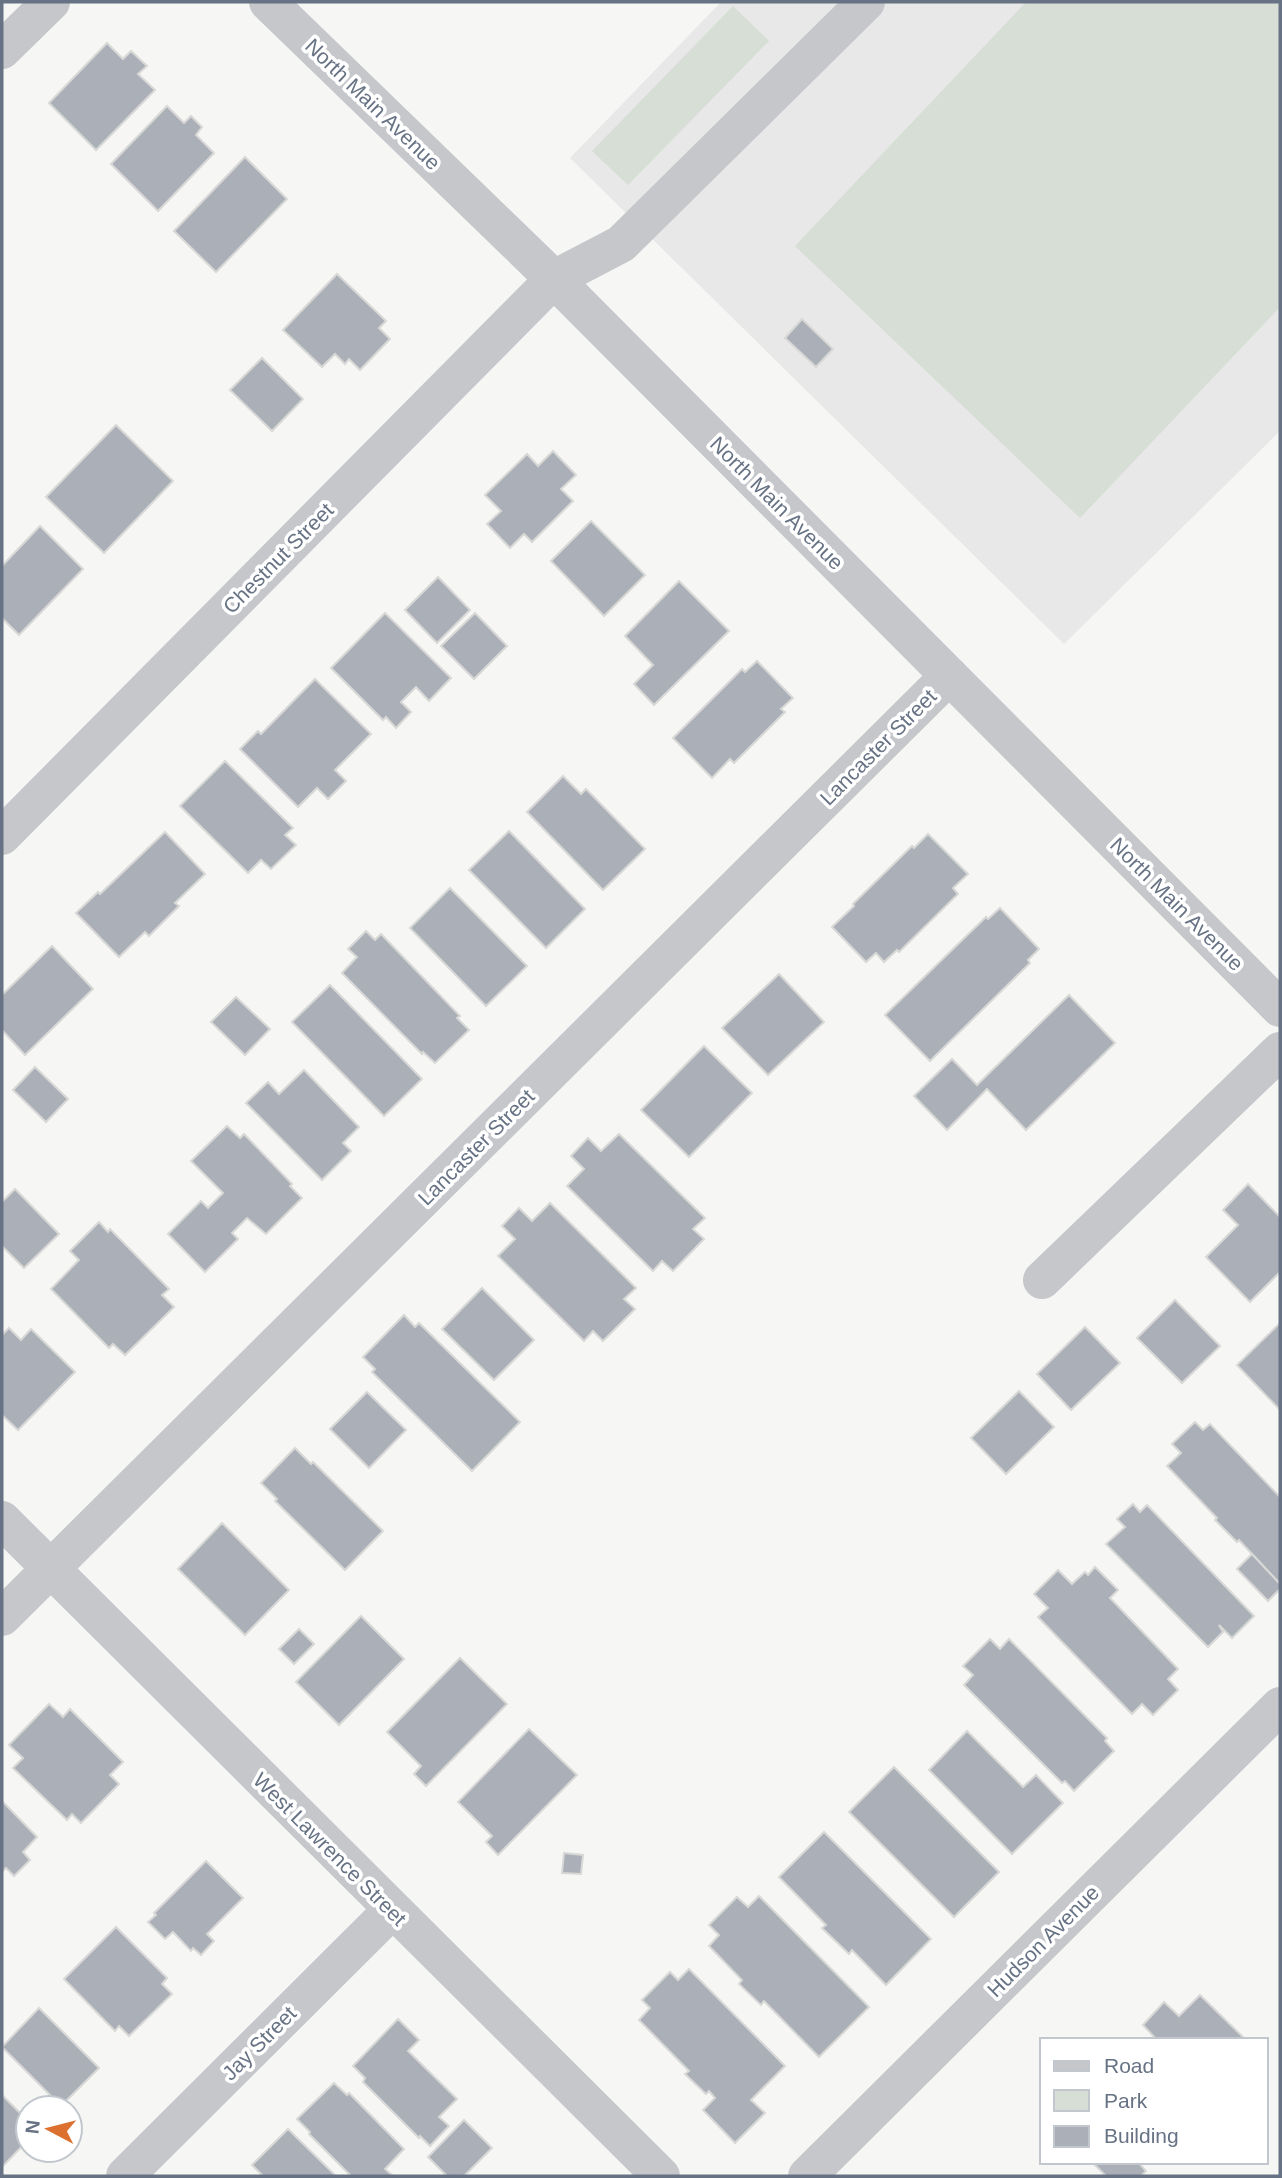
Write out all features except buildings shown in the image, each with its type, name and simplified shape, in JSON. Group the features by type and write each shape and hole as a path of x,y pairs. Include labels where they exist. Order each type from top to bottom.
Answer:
{"street":[{"path":"2,50 51,2"},
{"name":"North Main Avenue","path":"268,2 554,279 1280,1008"},
{"name":"Chestnut Street","path":"2,836 554,279 621,244 866,2"},
{"name":"Lancaster Street","path":"2,1617 949,676"},
{"path":"1042,1280 1280,1051"},
{"name":"West Lawrence Street","path":"2,1520 661,2176"},
{"name":"Hudson Avenue","path":"807,2176 1280,1706"},
{"name":"Jay Street","path":"125,2176 392,1910"}],"shaded area":[{"path":"721,2 1280,2 1280,431 1064,644 570,158"}],"green space":[{"path":"1026,2 1280,2 1280,307 1080,518 795,246"},
{"path":"733,6 769,41 628,185 592,151"}]}
